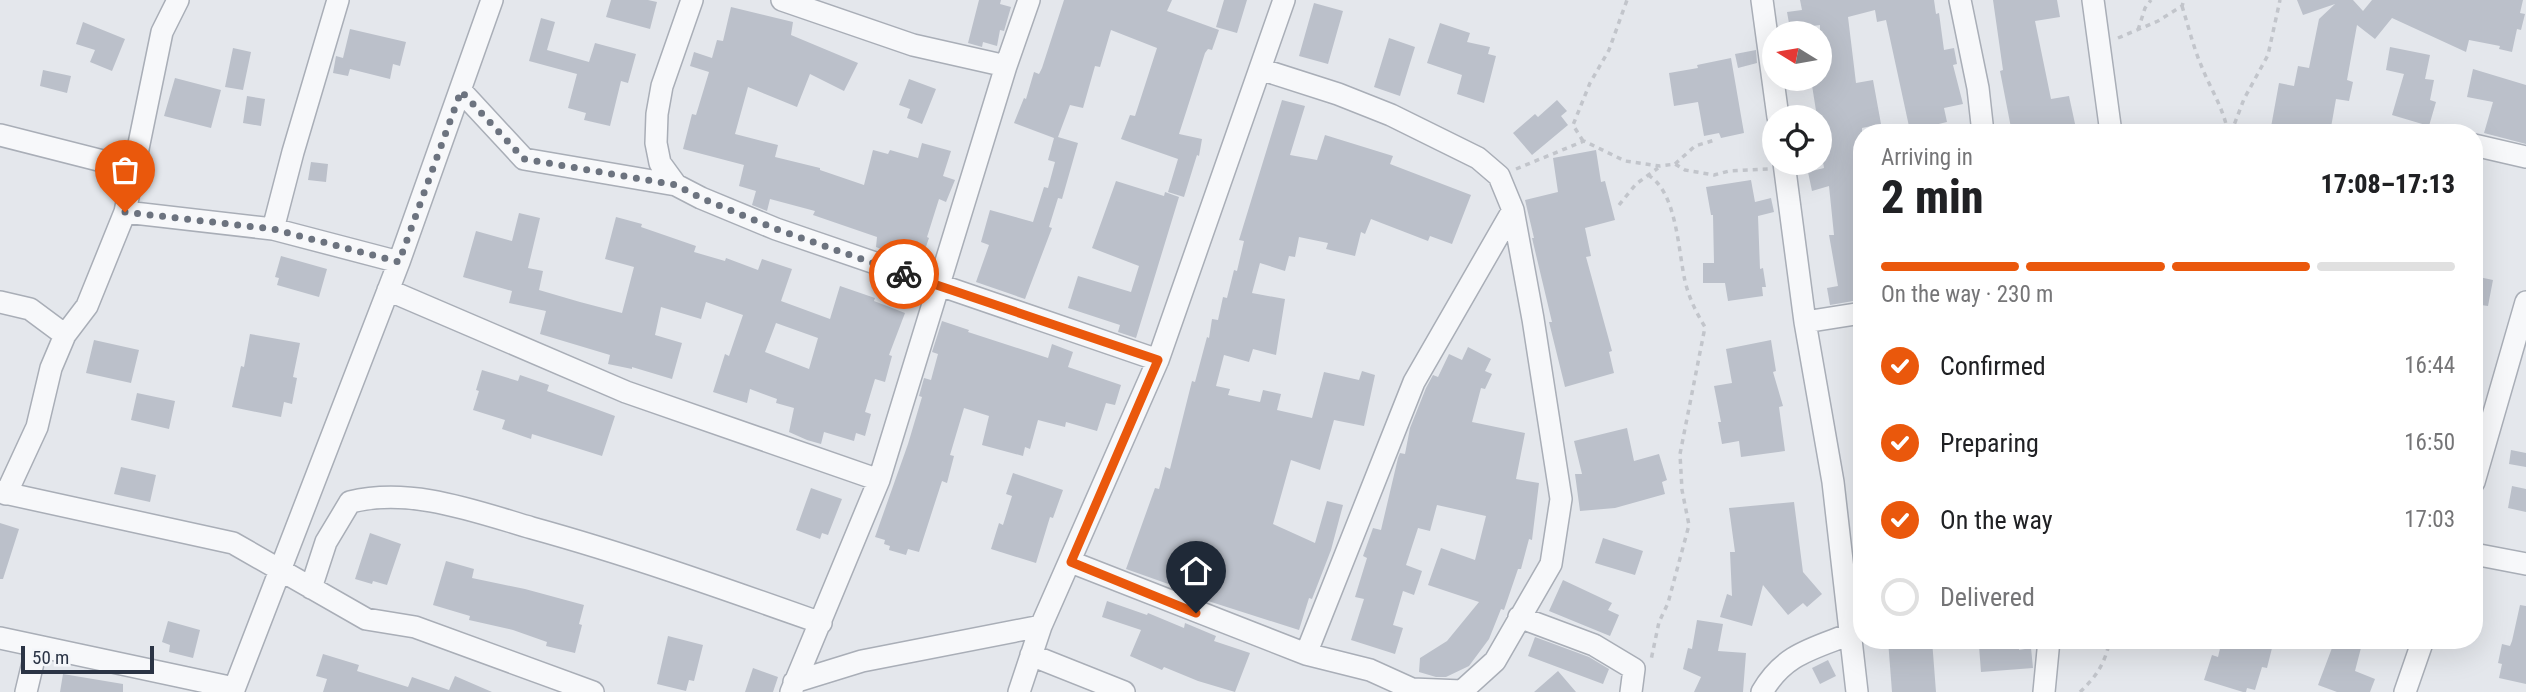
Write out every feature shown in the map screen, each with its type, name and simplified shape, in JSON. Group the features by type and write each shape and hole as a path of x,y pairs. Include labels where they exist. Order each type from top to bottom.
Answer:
{"street":[{"path":"178,0 162,32 125,212 87,306 65,335 51,368 37,427 3,493 233,543 366,619 415,627 593,692"},
{"path":"273,229 338,0"},
{"path":"0,638 233,690 399,262 492,0"},
{"path":"676,185 660,163 656,143 657,114 662,86 692,0"},
{"path":"782,0 913,45 1006,66"},
{"path":"793,687 879,480 937,285 1006,66 1030,0"},
{"path":"1020,692 1041,626 1158,360 1284,0"},
{"path":"1762,0 1775,105"},
{"path":"1960,0 1978,88 1982,124"},
{"path":"2093,0 2111,124"},
{"path":"1071,562 1306,654 1370,670 1411,691 1462,691 1495,661 1551,564 1561,499 1513,210 1499,176 1478,158 1391,115 1338,94 1260,69"},
{"path":"461,91 524,159 676,185 776,229 1158,360"},
{"path":"0,135 134,169"},
{"path":"2483,147 2526,157"},
{"path":"1785,175 1805,322 1833,481 1857,692"},
{"path":"1306,654 1414,382 1513,210"},
{"path":"125,212 273,229 399,262"},
{"path":"388,290 626,392 879,480"},
{"path":"0,302 30,309 65,335"},
{"path":"2483,451 2526,302"},
{"path":"1805,322 1853,314"},
{"path":"311,588 326,542 350,502 369,497 400,497 468,510 585,543 821,623"},
{"path":"2483,556 2526,564"},
{"path":"1519,617 1594,645 1634,669 1631,692"},
{"path":"793,687 862,661 1041,626"},
{"path":"1762,692 1769,680 1794,656 1850,634"},
{"path":"26,692 37,646"},
{"path":"2044,692 2048,649"},
{"path":"2405,692 2420,649"},
{"path":"1031,655 1124,692"}],"path":[{"path":"1628,0 1609,50 1590,83 1573,125 1584,141 1625,161 1660,166 1675,164 1695,146 1715,140"},
{"path":"2138,30 2145,8 2151,0"},
{"path":"2184,0 2182,6 2199,60 2228,124"},
{"path":"2234,124 2268,55 2280,0"},
{"path":"2099,43 2127,36 2182,6"},
{"path":"1499,176 1584,141"},
{"path":"1675,164 1685,170 1714,175 1762,167"},
{"path":"1619,205 1636,184 1660,166"},
{"path":"1648,174 1657,180 1671,209 1685,282 1694,309 1704,327 1680,454 1682,490 1689,525 1649,666"},
{"path":"2080,692 2095,678 2105,662 2108,649"}],"building":[{"path":"611,0 657,2 650,29 606,17"},
{"path":"979,0 1001,0 1000,4 1011,7 1004,31 1000,30 997,46 983,42 982,47 968,43"},
{"path":"1064,0 1172,0 1167,11 1219,30 1212,50 1208,49 1205,53 1179,134 1202,139 1199,156 1197,155 1184,197 1168,192 1178,159 1121,139 1130,115 1135,116 1157,48 1111,30 1100,67 1095,66 1083,108 1070,105 1058,137 1078,143 1062,199 1058,198 1049,227 1052,228 1025,299 976,282 989,245 981,242 990,210 1033,222 1044,187 1048,188 1055,162 1048,160 1054,138 1014,123 1024,98 1026,99 1034,72 1039,74 1042,68"},
{"path":"1224,0 1247,0 1237,33 1216,27"},
{"path":"1800,0 1934,0 1936,14 1939,13 1944,50 1954,48 1957,64 1953,65 1963,104 1944,108 1947,122 1908,124 1886,20 1877,22 1875,10 1848,17 1856,83 1873,80 1881,124 1853,124 1853,301 1830,305 1827,288 1838,286 1829,235 1834,235 1829,186 1812,191 1809,175 1832,175 1832,105 1815,105 1813,91 1832,91 1832,21 1789,21 1787,12 1802,10"},
{"path":"1993,0 2057,0 2060,17 2035,21 2051,99 2069,96 2075,124 2010,124 2000,71 2003,70"},
{"path":"2297,0 2353,0 2363,11 2372,0 2523,0 2520,13 2525,14 2521,30 2517,29 2512,52 2499,49 2500,46 2469,40 2466,52 2392,18 2375,39 2357,25 2347,80 2353,82 2349,101 2336,99 2332,124 2272,124 2279,83 2294,86 2298,66 2309,68 2319,19 2335,4 2303,15"},
{"path":"1314,3 1343,11 1328,64 1299,56"},
{"path":"731,7 793,22 791,35 858,63 844,91 810,74 797,107 748,87 735,134 778,145 775,157 820,168 864,185 873,150 888,154 890,150 918,158 922,143 951,151 943,176 955,180 946,202 939,199 920,264 876,247 877,237 813,215 815,211 770,199 767,211 752,205 756,191 739,186 744,165 683,149 692,114 696,115 709,72 690,66 694,52 712,58 717,40 723,41"},
{"path":"541,18 555,22 547,50 589,62 595,43 636,54 628,83 621,81 610,126 584,120 586,113 568,108 577,74 529,61"},
{"path":"83,22 125,39 112,71 90,62 95,50 76,44"},
{"path":"1440,23 1470,33 1467,42 1490,47 1488,54 1496,56 1484,103 1457,94 1462,75 1427,63"},
{"path":"350,29 406,42 400,66 393,64 390,79 350,69 348,76 333,73 336,56 343,58"},
{"path":"1389,38 1415,47 1400,96 1374,87"},
{"path":"2390,47 2430,55 2425,79 2434,80 2430,100 2436,102 2430,124 2392,115 2404,74 2386,70"},
{"path":"233,48 251,52 243,90 225,87"},
{"path":"1756,50 1757,63 1738,68 1735,54"},
{"path":"1731,58 1744,133 1721,138 1719,133 1704,136 1698,102 1674,106 1669,73"},
{"path":"2473,69 2526,85 2526,144 2484,133 2493,102 2467,97"},
{"path":"43,70 71,76 67,93 40,86"},
{"path":"175,78 221,90 211,128 164,116"},
{"path":"909,79 936,89 922,124 907,118 910,109 899,105"},
{"path":"247,96 265,99 261,126 243,123"},
{"path":"1282,100 1305,106 1290,155 1317,160 1325,135 1393,156 1390,164 1471,195 1452,244 1430,236 1428,241 1371,219 1365,234 1361,232 1355,256 1326,249 1328,243 1299,237 1295,257 1289,256 1285,271 1260,263 1252,293 1285,299 1276,355 1253,349 1249,362 1224,355 1216,386 1230,389 1228,395 1260,402 1263,390 1281,394 1277,410 1312,418 1324,372 1359,380 1362,371 1375,375 1364,426 1334,420 1320,470 1291,460 1273,524 1315,543 1327,501 1343,505 1331,550 1312,599 1309,598 1299,630 1204,600 1205,597 1126,569 1155,488 1159,489 1165,467 1170,469 1192,381 1195,382 1212,319 1218,320 1223,297 1227,298 1234,270 1237,271 1244,241 1239,240"},
{"path":"1557,100 1567,111 1561,116 1568,125 1532,155 1513,133 1535,114 1538,117"},
{"path":"1596,150 1601,182 1605,181 1615,220 1585,228 1591,256 1586,257 1612,351 1609,352 1614,373 1565,387 1525,200 1558,192 1553,158"},
{"path":"311,162 328,164 326,182 308,180"},
{"path":"1751,180 1755,202 1771,198 1774,212 1758,216 1760,269 1763,268 1766,287 1762,287 1763,296 1728,301 1725,283 1703,283 1703,263 1714,263 1713,215 1706,187"},
{"path":"1116,181 1164,196 1165,192 1179,197 1136,338 1118,332 1120,325 1068,308 1078,276 1131,292 1139,266 1092,248"},
{"path":"519,213 540,218 528,268 543,271 539,290 622,313 634,267 605,259 616,217 642,224 641,227 696,246 694,252 725,261 726,258 758,270 762,259 792,269 781,301 830,319 840,286 875,298 874,301 905,313 889,355 892,356 885,382 875,379 865,412 871,414 865,436 856,433 854,441 824,432 821,444 807,440 789,432 794,408 776,403 777,399 750,389 747,403 713,392 725,354 729,356 743,315 706,302 701,319 661,307 655,335 682,343 672,379 632,367 608,364 610,355 540,334 546,311 509,303 512,291 463,277 476,231 512,241","holes":["776,323 818,338 809,369 765,352"]},
{"path":"281,256 327,269 319,297 277,285 279,278 275,277"},
{"path":"2483,278 2493,280 2488,306 2483,305"},
{"path":"942,321 1048,358 1052,344 1073,352 1068,367 1121,385 1115,405 1106,403 1097,431 1066,422 1065,427 1038,420 1030,449 1025,447 1023,456 982,445 989,416 964,408 950,455 954,456 947,483 942,481 919,552 908,549 906,555 889,550 890,546 884,544 885,540 875,537 908,444 922,397 919,396 924,378 931,380 938,354 932,352"},
{"path":"250,334 300,343 293,377 297,378 292,404 284,402 281,417 232,407"},
{"path":"94,340 139,350 131,383 86,373"},
{"path":"1771,340 1776,371 1773,372 1783,406 1779,407 1785,451 1741,457 1739,441 1722,444 1714,386 1732,383 1726,349"},
{"path":"1468,347 1491,359 1485,371 1492,374 1485,389 1481,388 1472,422 1525,433 1516,479 1539,483 1532,540 1529,539 1521,569 1518,569 1504,610 1501,609 1489,639 1469,666 1446,677 1436,677 1419,672 1420,658 1447,641 1479,602 1428,585 1441,548 1475,560 1486,516 1437,505 1430,531 1418,528 1406,565 1422,571 1414,595 1403,591 1393,625 1403,628 1395,654 1351,640 1364,599 1355,597 1367,558 1363,556 1373,528 1381,530 1398,458 1400,453 1405,454 1410,428 1426,388 1433,375 1438,377 1449,354 1462,360"},
{"path":"482,370 518,381 520,375 549,385 547,391 615,416 602,456 532,434 531,439 502,429 505,420 473,410"},
{"path":"137,393 175,401 169,429 131,420"},
{"path":"1627,428 1634,461 1659,454 1667,480 1662,482 1665,494 1615,508 1580,511 1575,474 1582,474 1574,441"},
{"path":"2511,450 2526,453 2526,467 2509,464"},
{"path":"121,467 156,475 150,502 114,494"},
{"path":"1013,473 1063,490 1053,518 1050,517 1036,563 991,549 999,523 1003,525 1012,496 1006,494"},
{"path":"2512,486 2526,489 2526,512 2508,508"},
{"path":"811,488 842,499 828,535 822,533 820,539 796,530"},
{"path":"1794,502 1803,572 1822,594 1807,607 1803,603 1788,615 1763,585 1752,626 1720,617 1727,594 1732,596 1730,552 1735,552 1729,508"},
{"path":"0,523 19,529 3,579 0,579"},
{"path":"370,533 401,544 387,585 355,579"},
{"path":"1603,538 1643,551 1635,575 1595,563"},
{"path":"446,561 474,569 472,578 584,605 575,653 546,646 547,642 513,630 469,620 470,616 433,605"},
{"path":"1563,580 1612,603 1608,610 1619,615 1610,636 1549,611"},
{"path":"1107,601 1147,615 1148,613 1184,628 1185,623 1216,636 1214,641 1250,653 1235,692 1164,667 1162,670 1130,656 1141,630 1102,617"},
{"path":"2520,605 2526,606 2526,684 2499,678 2502,664 2498,663 2502,644 2510,646"},
{"path":"1697,620 1723,624 1718,651 1746,653 1743,692 1694,692 1701,677 1683,669 1688,648 1692,649"},
{"path":"168,621 200,630 193,658 169,652 170,645 162,642"},
{"path":"668,636 703,645 694,681 689,680 686,691 657,684"},
{"path":"1535,637 1589,657 1609,669 1603,684 1528,656"},
{"path":"1889,649 1933,649 1936,692 1892,692"},
{"path":"1979,649 2031,649 2033,668 1981,672"},
{"path":"2220,649 2272,649 2267,668 2262,667 2255,690 2247,688 2246,692 2204,680 2212,655 2218,657"},
{"path":"2332,649 2361,649 2355,671 2375,679 2370,692 2337,692 2318,685"},
{"path":"323,654 359,665 357,671 408,687 412,677 449,690 455,676 492,692 323,692 327,679 316,676"},
{"path":"1828,660 1836,676 1820,684 1812,668"},
{"path":"753,668 778,677 773,692 745,692"},
{"path":"1558,671 1576,692 1534,692"},
{"path":"63,674 123,684 123,692 60,692"}],"way so far":[{"path":"125,212 273,229 399,262 461,91 524,159 676,185 776,229 904,274"}],"route":[{"path":"904,274 1158,360 1071,562 1196,613"}]}
